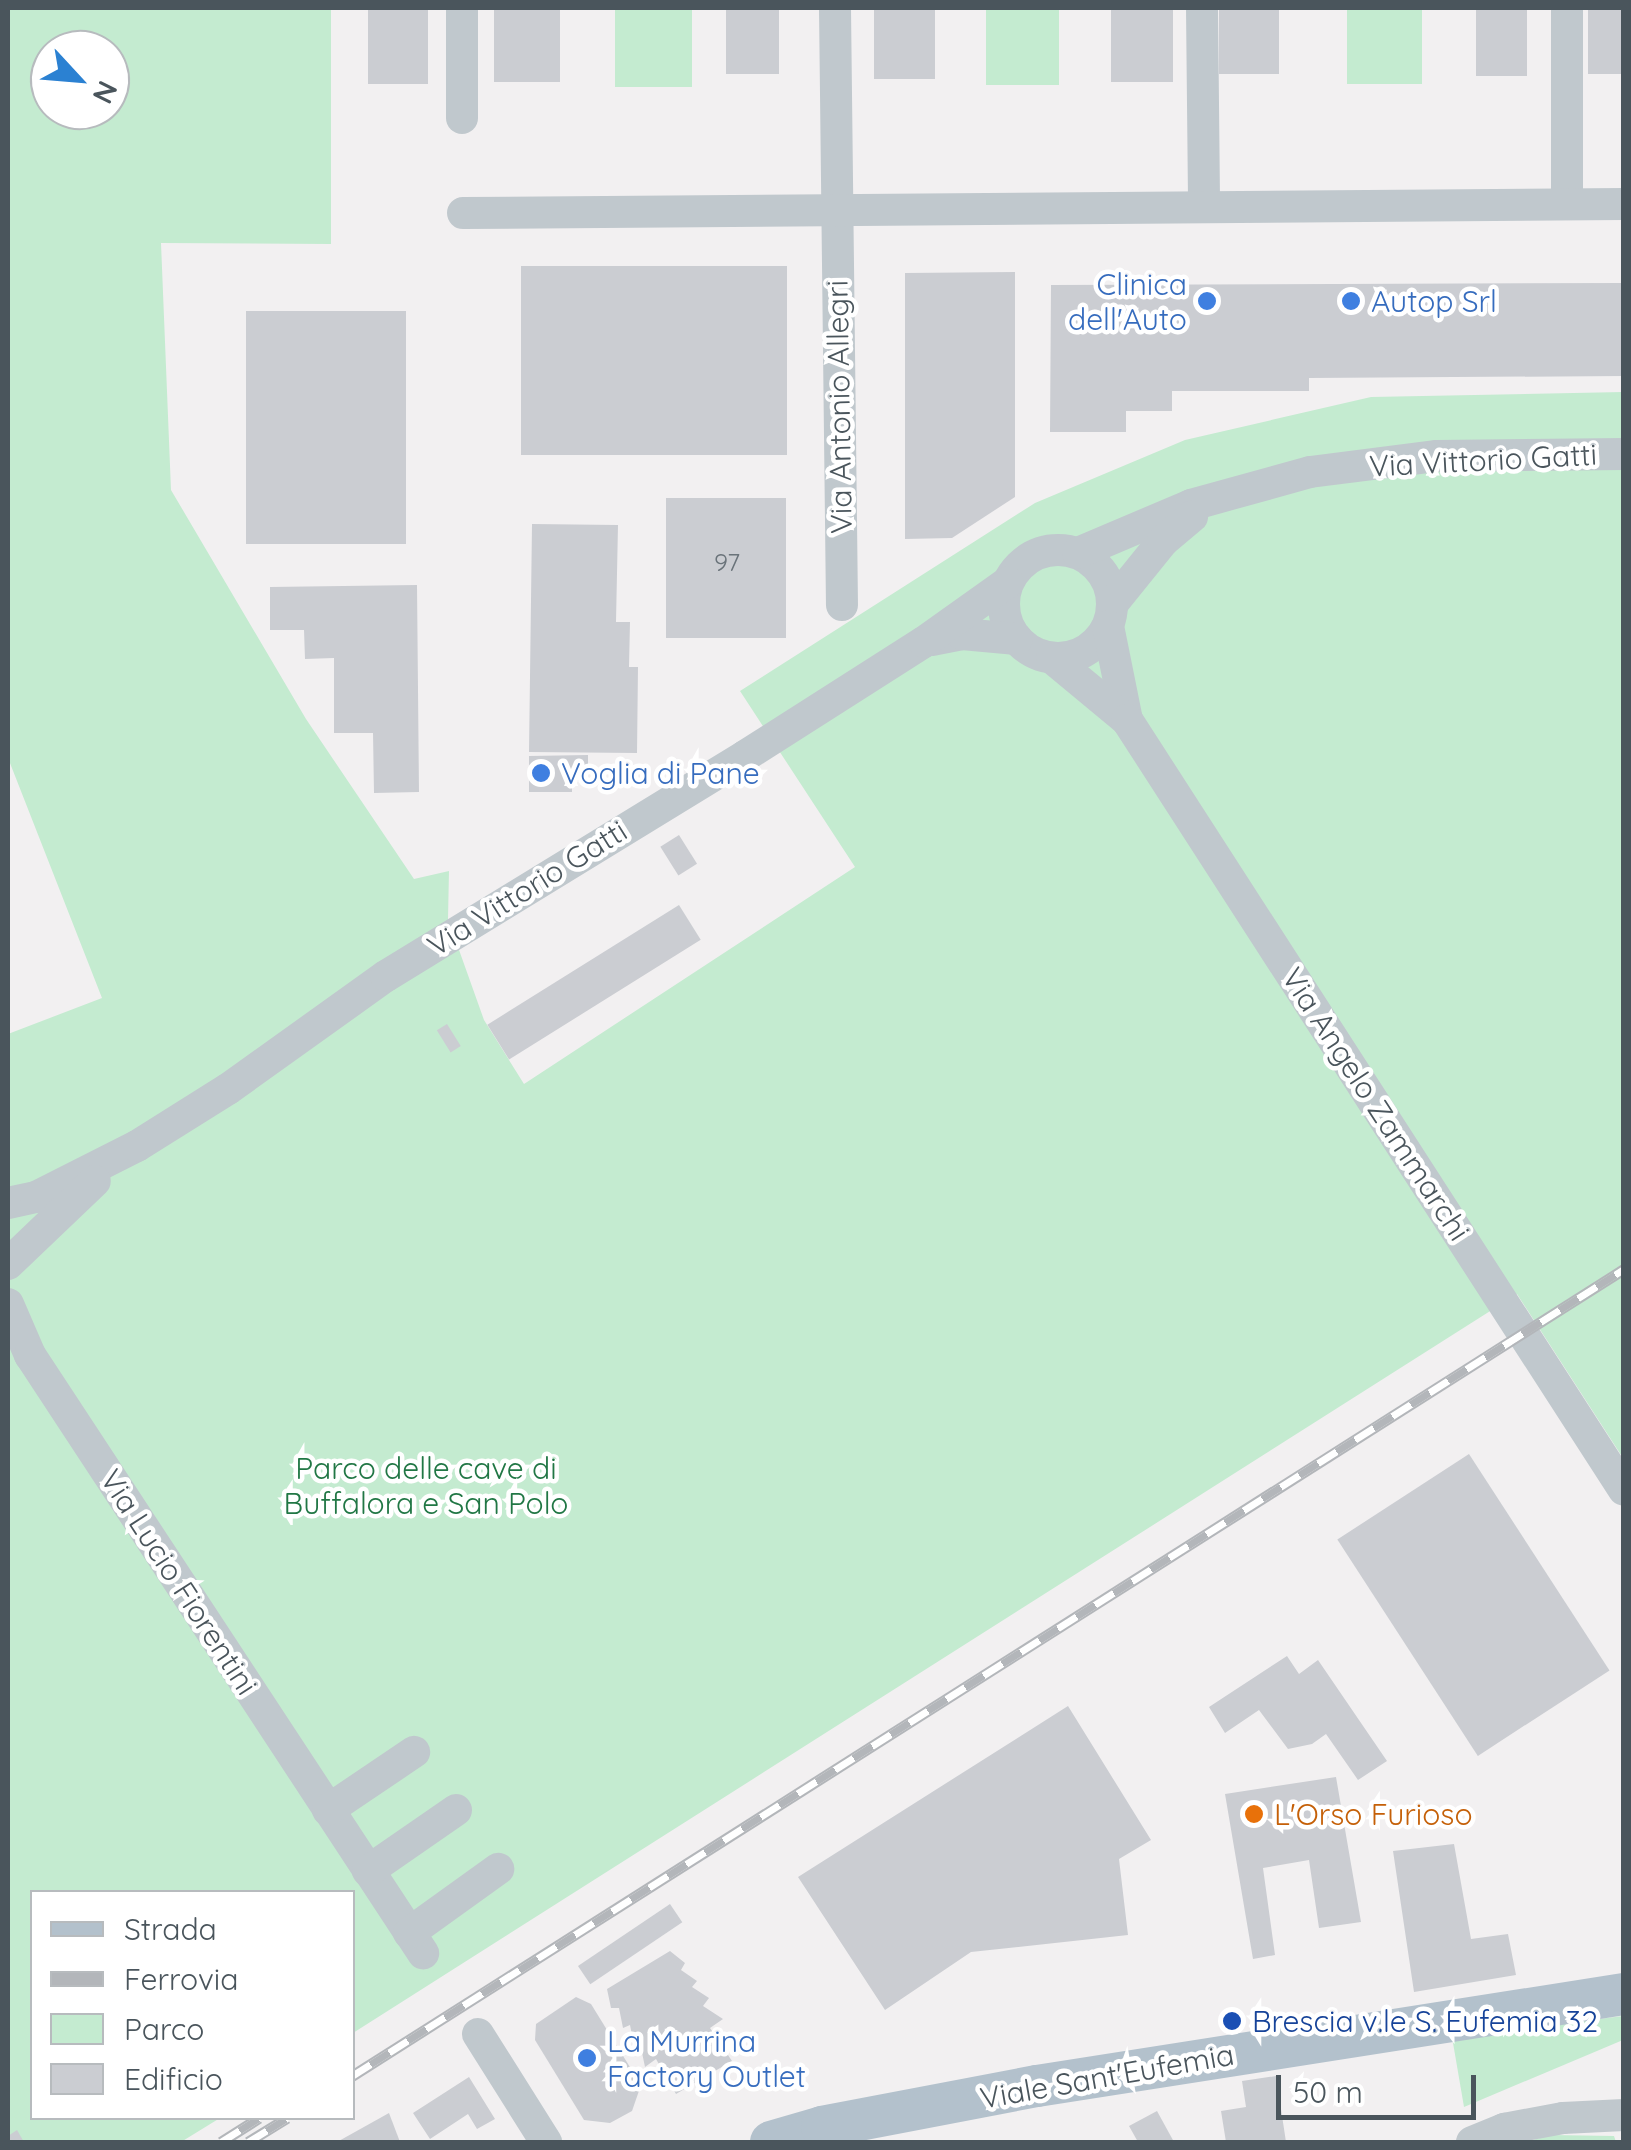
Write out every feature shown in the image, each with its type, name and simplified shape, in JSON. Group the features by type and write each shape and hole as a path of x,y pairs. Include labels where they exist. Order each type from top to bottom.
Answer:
{"main road":[{"name":"Viale Sant'Eufemia","path":"770,2142 822,2127 1037,2086 1624,1994"}],"street":[{"path":"462,8 462,118"},
{"name":"Via Antonio Allegri","path":"835,8 842,605"},
{"path":"1202,8 1204,207"},
{"path":"1567,8 1567,204"},
{"path":"463,212 1624,204"},
{"name":"Via Vittorio Gatti","path":"8,1203 36,1196 137,1146 228,1089 386,976 924,642 1008,582 1015,570 1037,553 1051,549 1078,553 1191,504 1310,472 1437,456 1624,454"},
{"name":"Via Vittorio Gatti","path":"924,642 962,634 1017,639 1028,650 1052,658 1079,654 1162,541 1226,496"},
{"path":"1078,553 1106,578 1110,614"},
{"path":"1008,582 1006,618 1017,639"},
{"name":"Via Angelo Zammarchi","path":"1110,614 1127,720"},
{"name":"Via Angelo Zammarchi","path":"1052,658 1127,720 1624,1490"},
{"name":"Via Vittorio Gatti","path":"8,1264 49,1220 137,1146"},
{"name":"Via Lucio Fiorentini","path":"8,1304 19,1348 416,1943 498,1869"},
{"path":"328,1810 414,1752"},
{"path":"368,1870 456,1810"},
{"path":"478,2034 546,2142"},
{"path":"1472,2142 1518,2126 1624,2115"}],"green space":[{"name":"Parco delle cave di Buffalora e San Polo","path":"8,8 331,8 331,244 161,243 171,490 306,719 414,879 449,871 448,919 484,1020 524,1084 855,867 740,691 1035,503 1185,440 1371,397 1623,392 1623,1458 1517,1294 355,2032 355,1890 30,1890 30,2120 217,2120 181,2142 8,2142 8,1034 102,998 8,758"},
{"path":"615,8 692,8 692,87 615,87"},
{"path":"986,8 1059,8 1059,85 986,85"},
{"path":"1347,8 1422,8 1422,84 1347,84"},
{"path":"1623,2016 1623,2040 1464,2107 1452,2037"},
{"path":"1551,2135 1614,2136 1616,2142 1525,2142"}],"building":[{"path":"368,8 428,8 428,84 368,84"},
{"path":"494,8 560,8 560,82 494,82"},
{"path":"726,8 779,8 779,74 726,74"},
{"path":"874,8 935,8 935,79 874,79"},
{"path":"1111,8 1173,8 1173,82 1111,82"},
{"path":"1219,8 1279,8 1279,74 1219,74"},
{"path":"1476,8 1527,8 1527,76 1476,76"},
{"path":"1588,8 1624,8 1624,74 1588,74"},
{"path":"521,266 787,266 787,455 521,455"},
{"path":"1015,272 1015,497 952,538 905,539 905,273"},
{"path":"1624,283 1624,376 1309,378 1309,391 1172,391 1172,411 1126,411 1126,432 1050,432 1051,285"},
{"path":"246,311 406,311 406,544 246,544"},
{"path":"666,498 786,498 786,638 666,638"},
{"path":"532,524 618,525 616,622 630,622 629,667 638,667 637,753 529,752"},
{"path":"417,585 419,792 374,793 373,733 334,733 334,658 305,659 304,630 270,630 270,587"},
{"path":"588,755 588,781 572,781 572,792 529,792 529,756"},
{"path":"679,835 697,864 678,875 660,847"},
{"path":"679,905 701,940 509,1060 487,1025"},
{"path":"447,1024 461,1046 451,1052 437,1030"},
{"path":"1469,1454 1610,1670 1478,1756 1337,1540"},
{"path":"1287,1656 1299,1674 1318,1660 1387,1761 1358,1780 1326,1734 1312,1744 1288,1749 1259,1710 1225,1733 1209,1707"},
{"path":"1068,1706 1151,1840 1119,1859 1128,1935 971,1952 885,2010 798,1877"},
{"path":"1336,1777 1361,1922 1319,1928 1309,1860 1263,1868 1275,1955 1253,1959 1225,1794"},
{"path":"1454,1844 1471,1939 1508,1934 1516,1975 1414,1992 1393,1851"},
{"path":"670,1904 682,1922 590,1984 578,1966"},
{"path":"670,1951 685,1963 681,1970 697,1981 692,1987 709,1998 703,2006 723,2019 710,2028 732,2061 676,2094 656,2059 645,2067 640,2043 634,2045 630,2025 623,2028 619,2008 611,2008 607,1989"},
{"name":"La Murrina Factory Outlet","path":"576,1997 591,2004 641,2085 632,2111 610,2123 584,2120 535,2040 536,2024"},
{"path":"1276,2076 1286,2142 1226,2142 1221,2111 1246,2107 1242,2081"},
{"path":"469,2077 495,2119 477,2129 468,2114 430,2139 413,2113"},
{"path":"1157,2111 1174,2142 1138,2142 1129,2126"},
{"path":"389,2113 400,2142 337,2142"},
{"path":"17,2130 24,2142 8,2142 8,2136"}],"railway":[{"path":"355,2074 1624,1269"},
{"path":"221,2142 256,2120"},
{"path":"248,2142 284,2120"}],"place":[{"name":"Clinica dell'Auto","path":"1207,301"},
{"name":"Autop Srl","path":"1351,301"},
{"name":"Voglia di Pane","path":"541,773"},
{"name":"L'Orso Furioso","path":"1254,1814"},
{"name":"Brescia v.le S. Eufemia 32","path":"1232,2021"},
{"name":"La Murrina Factory Outlet","path":"587,2058"}]}
